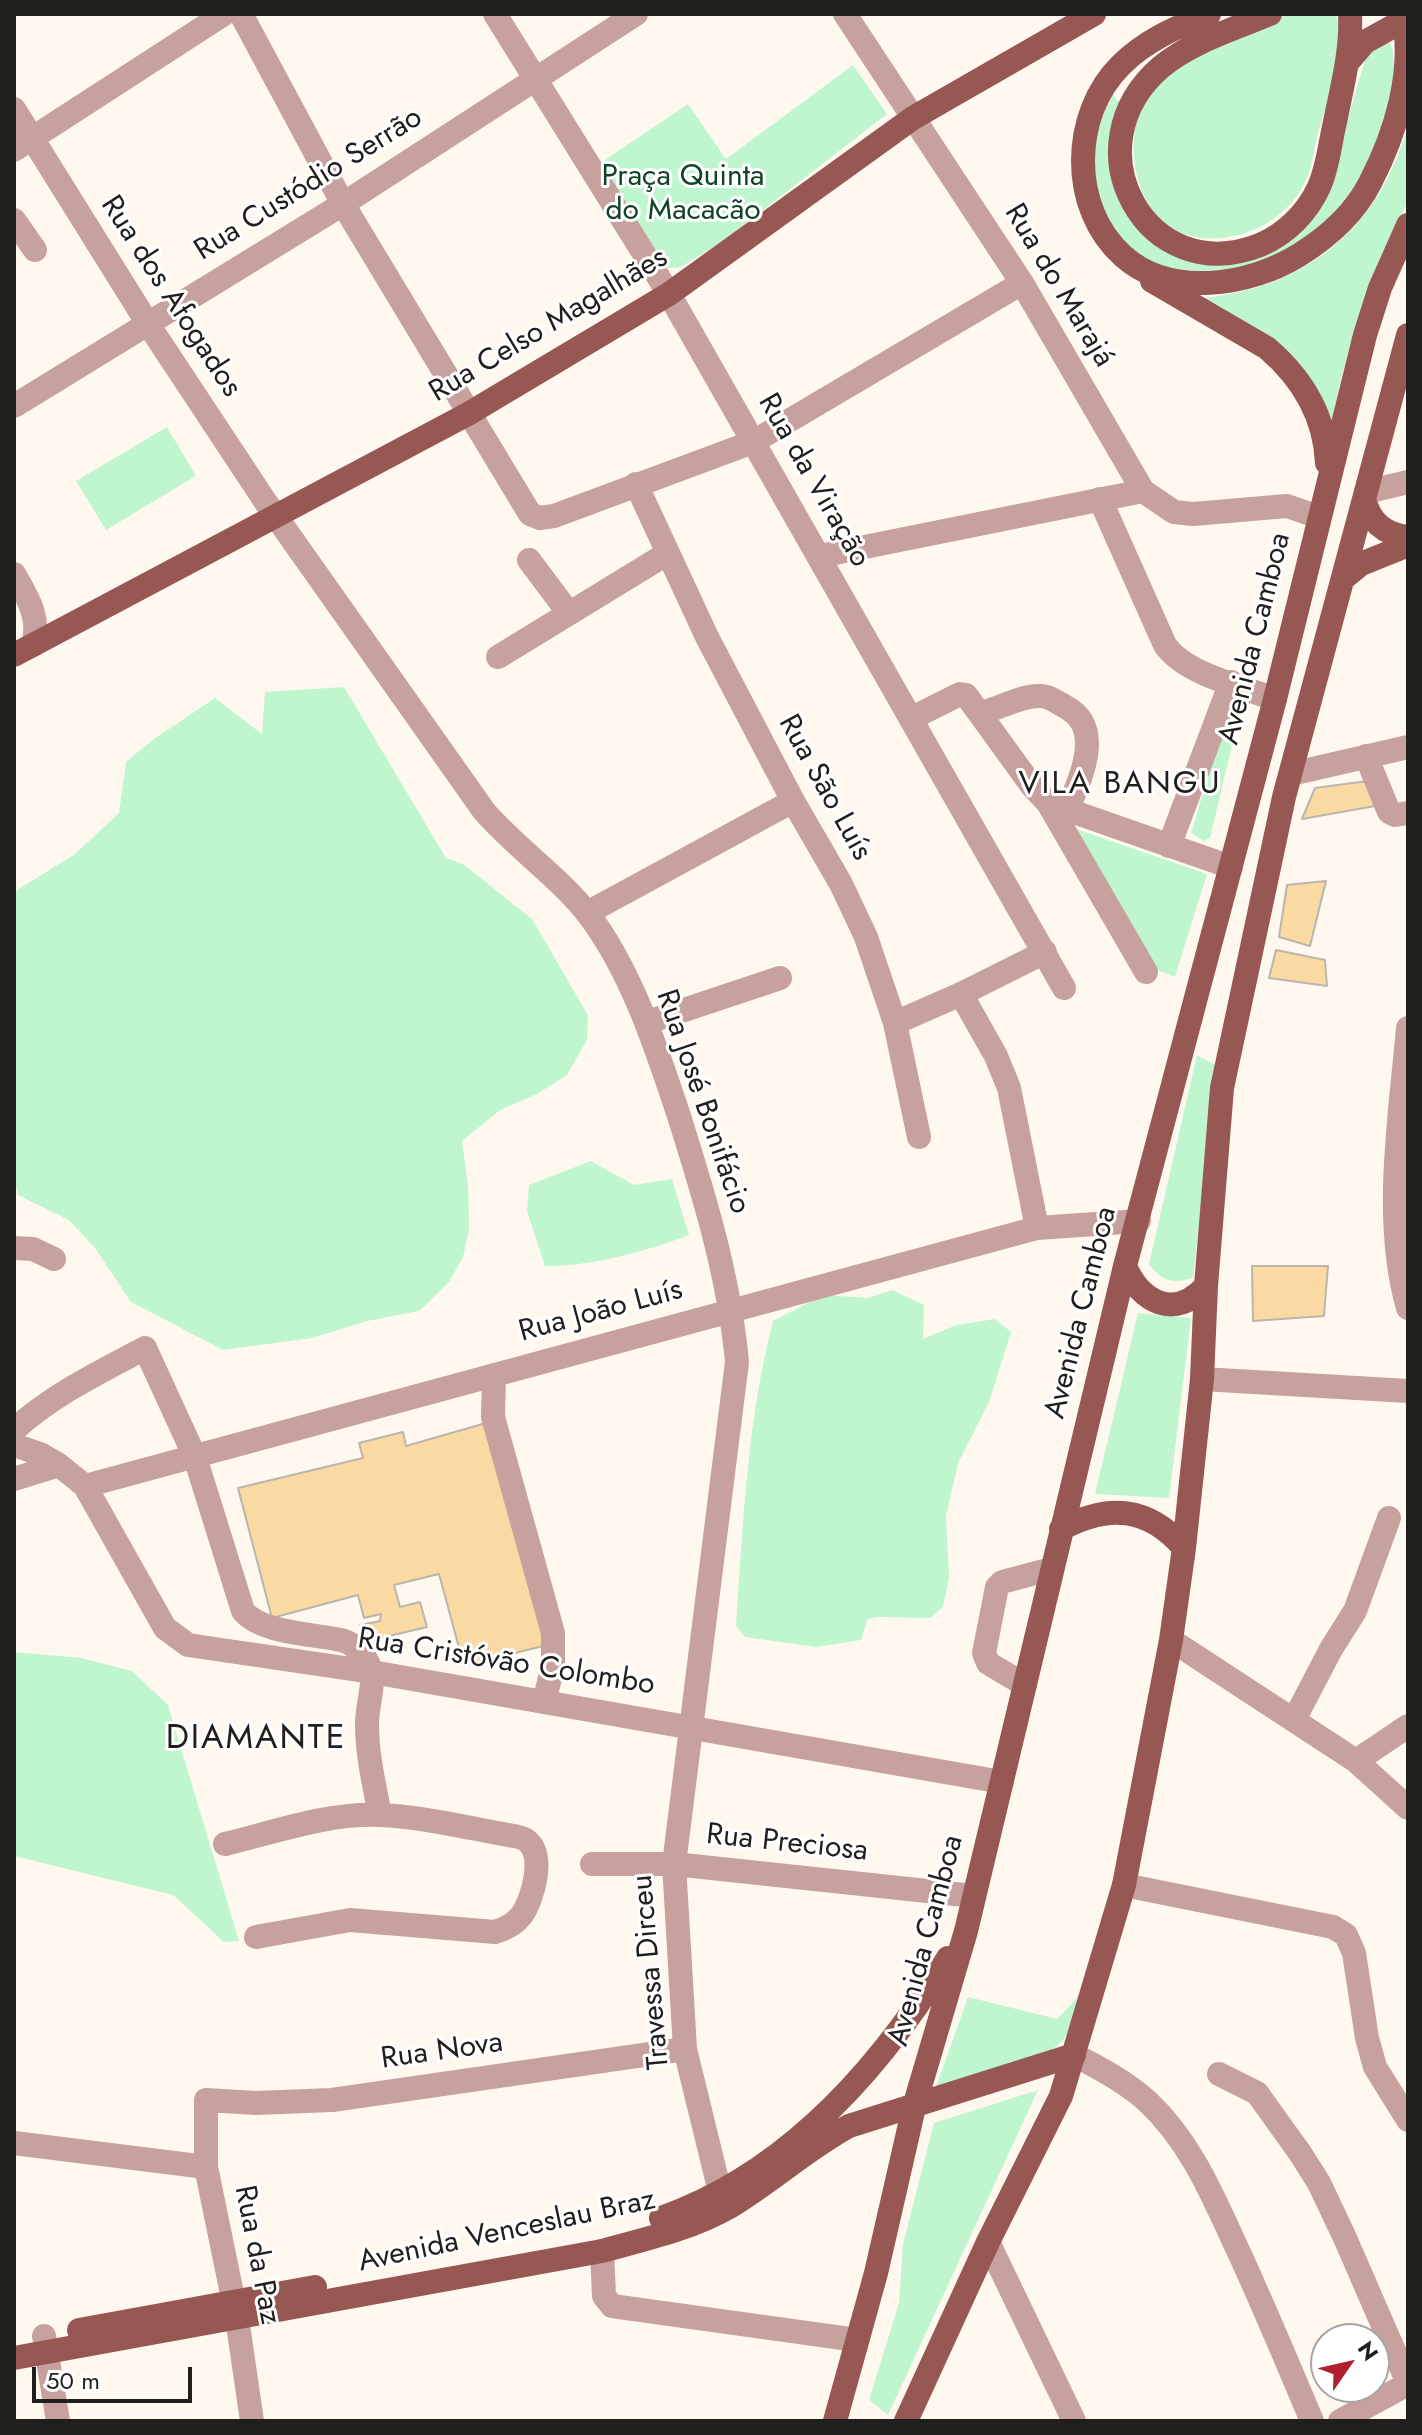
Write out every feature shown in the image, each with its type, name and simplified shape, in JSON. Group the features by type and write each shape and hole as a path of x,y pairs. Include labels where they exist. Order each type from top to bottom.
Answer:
{"main road":[{"name":"Rua Celso Magalhães","path":"24,650 468,414 669,294 913,118 1094,14"},
{"path":"1209,14 1163,33 1120,65 1101,92 1088,121 1082,154 1087,192 1100,226 1123,256 1159,285 1267,348 1292,371 1313,404 1322,430 1327,482"},
{"path":"1270,14 1177,56 1143,85 1129,107 1118,146 1125,186 1145,220 1174,243 1212,253 1232,253 1265,243 1294,223 1320,185 1347,63 1350,14"},
{"path":"1123,256 1169,279 1236,281 1284,264 1330,233 1366,191 1392,135 1404,81 1405,17"},
{"path":"1347,63 1365,42 1405,17"},
{"name":"Avenida Camboa","path":"835,2421 876,2273 914,2107 966,1931 1125,1266 1275,699 1365,335 1380,288 1408,225"},
{"path":"906,2421 988,2242 1061,2096 1124,1885 1171,1640 1184,1548 1202,1379 1222,1088 1291,774 1405,352"},
{"path":"1365,496 1370,515 1381,528 1408,537"},
{"path":"1344,578 1361,564 1408,545"},
{"path":"1125,1266 1143,1295 1158,1303 1184,1302 1206,1286"},
{"path":"1061,1529 1089,1516 1125,1512 1161,1525 1184,1548"},
{"name":"Avenida Venceslau Braz","path":"14,2358 45,2345 235,2310 596,2236 726,2199 818,2121 869,2069 924,1998 966,1931"},
{"name":"Avenida Venceslau Braz","path":"235,2310 602,2251 672,2231 849,2126 1074,2055"},
{"path":"854,2421 852,2413 876,2319 876,2273"},
{"name":"Avenida Venceslau Braz","path":"14,2341 45,2345"}],"street":[{"path":"23,145 224,14"},
{"path":"241,14 343,204 530,514 540,518 554,516 753,442 1022,283"},
{"name":"Rua da Viração","path":"495,14 533,80 669,294 1064,988"},
{"name":"Rua Custódio Serrão","path":"14,406 343,204 636,14"},
{"name":"Rua do Marajá","path":"845,14 1022,283 1143,491"},
{"name":"Rua dos Afogados","path":"14,109 23,145 148,324 276,518"},
{"path":"15,222 35,250"},
{"path":"1365,496 1408,482"},
{"name":"Rua São Luís","path":"636,484 707,637 793,801 841,884 866,937 895,1023 919,1137"},
{"path":"820,556 1143,491 1174,512 1193,514 1287,506 1319,517"},
{"path":"1100,499 1165,645 1173,656 1196,669 1275,699"},
{"name":"Rua José Bonifácio","path":"276,518 484,811 587,913 602,934 648,1022 704,1194 732,1310 737,1362 693,1727"},
{"path":"498,657 668,553"},
{"path":"529,560 568,612"},
{"path":"14,574 36,621 24,650"},
{"path":"1169,846 1231,682"},
{"path":"912,718 960,694 969,696 1032,786 1057,807 1231,867"},
{"path":"981,713 1026,698 1044,696 1072,710 1085,727 1085,767 1057,807"},
{"path":"1291,774 1408,747"},
{"path":"1366,756 1389,812 1395,815 1408,813"},
{"path":"587,913 793,801"},
{"path":"1057,807 1146,972"},
{"path":"895,1023 1045,952"},
{"path":"648,1022 780,978"},
{"path":"961,994 996,1056 1009,1088 1037,1228"},
{"path":"1407,1042 1398,1136 1395,1244 1408,1308"},
{"name":"Rua João Luís","path":"85,1486 1037,1228 1139,1221"},
{"path":"14,1248 33,1249 54,1259"},
{"path":"14,1430 30,1415 80,1383 145,1348 195,1457 243,1611 249,1619 266,1626 347,1641 358,1649 372,1672 367,1720 369,1760 380,1815"},
{"path":"494,1375 493,1417 553,1633 553,1666 544,1702"},
{"path":"1202,1379 1408,1391"},
{"path":"14,1445 25,1446 59,1465 85,1486"},
{"path":"14,1479 59,1465"},
{"name":"Rua Cristóvão Colombo","path":"85,1486 165,1628 176,1639 200,1648 372,1672 1002,1782"},
{"path":"1294,1720 1355,1611 1389,1518"},
{"path":"1025,1685 988,1663 984,1653 997,1587 1002,1582 1051,1569"},
{"path":"1171,1640 1356,1761 1408,1808"},
{"path":"1356,1761 1408,1726"},
{"name":"Travessa Dirceu","path":"693,1727 674,1864 685,2049 726,2199"},
{"path":"225,1844 321,1821 380,1815 526,1839 534,1849 537,1864 528,1904 521,1917 509,1928 495,1932 350,1920 256,1937"},
{"name":"Rua Preciosa","path":"592,1864 674,1864 974,1896"},
{"path":"1124,1885 1333,1927 1346,1935 1354,1953 1367,2038 1375,2067 1408,2120"},
{"name":"Rua Nova","path":"206,2100 256,2103 332,2100 685,2049"},
{"path":"1074,2055 1106,2071 1146,2101 1190,2152 1262,2302 1312,2421"},
{"path":"1219,2074 1257,2093 1319,2183 1408,2383 1340,2421"},
{"name":"Rua da Paz","path":"206,2100 206,2167 235,2310 252,2421"},
{"path":"14,2143 206,2167"},
{"path":"988,2242 1074,2421"},
{"path":"602,2251 604,2296 612,2306 857,2340"},
{"path":"45,2345 58,2421"}],"green space":[{"path":"1289,14 1336,14 1339,28 1336,74 1306,180 1294,200 1281,213 1251,231 1217,238 1199,238 1182,233 1164,222 1150,207 1141,187 1135,166 1134,144 1144,101 1155,84 1181,64"},
{"path":"1389,41 1394,60 1393,83 1386,116 1371,157 1353,188 1331,216 1300,242 1269,259 1244,267 1215,271 1182,270 1154,264 1143,258 1113,228 1099,198 1095,151 1102,118 1113,95 1120,103 1110,134 1109,168 1117,197 1132,222 1142,233 1161,245 1252,256 1330,180 1365,60 1369,51"},
{"name":"Praça Quinta do Macacão","path":"853,65 887,114 723,241 681,267 666,268 599,164 688,104 726,159"},
{"path":"1408,126 1408,201 1358,317 1331,426 1204,298 1241,292 1276,281 1334,246 1358,222 1379,194"},
{"path":"167,427 196,476 106,530 76,481"},
{"path":"344,687 446,858 463,864 532,919 588,1015 587,1040 567,1075 537,1094 500,1110 462,1141 468,1185 469,1230 463,1257 449,1282 419,1311 367,1321 312,1338 223,1350 131,1302 95,1248 69,1220 18,1195 14,1178 14,892 75,854 119,813 126,762 151,741 215,698 262,734 265,692"},
{"path":"1233,693 1244,695 1210,838 1204,841 1191,833"},
{"path":"1073,828 1207,874 1175,977 1152,968"},
{"path":"1197,1055 1217,1066 1193,1278 1173,1281 1158,1275 1149,1264"},
{"path":"591,1161 634,1185 672,1179 689,1235 618,1257 581,1264 545,1266 527,1211 529,1185"},
{"path":"892,1290 924,1305 923,1339 956,1325 995,1319 1011,1332 989,1402 958,1463 946,1516 949,1578 943,1607 930,1618 868,1619 861,1640 816,1647 745,1637 736,1626 744,1511 757,1396 773,1321 823,1295 868,1298"},
{"path":"1138,1313 1191,1318 1169,1498 1095,1494"},
{"path":"14,1652 81,1658 132,1671 168,1705 239,1941 224,1942 173,1895 14,1856"},
{"path":"1079,1996 1068,2032 1059,2044 1045,2054 1009,2069 936,2087 968,1997 1057,2019"},
{"path":"1038,2090 888,2415 869,2400 899,2303 903,2244 934,2123"}],"building":[{"path":"1375,780 1381,805 1302,819 1315,788"},
{"path":"1326,881 1310,946 1279,937 1287,885"},
{"path":"1276,950 1325,960 1327,986 1269,978"},
{"path":"1252,1266 1328,1266 1324,1316 1253,1321"},
{"path":"493,1421 547,1645 464,1666 439,1574 394,1585 400,1607 420,1602 427,1627 364,1642 360,1625 380,1621 381,1614 364,1618 358,1595 272,1618 238,1488 363,1458 359,1443 403,1432 406,1446"}],"district":[{"name":"VILA BANGU","path":"1120,785"},
{"name":"DIAMANTE","path":"256,1740"}]}
